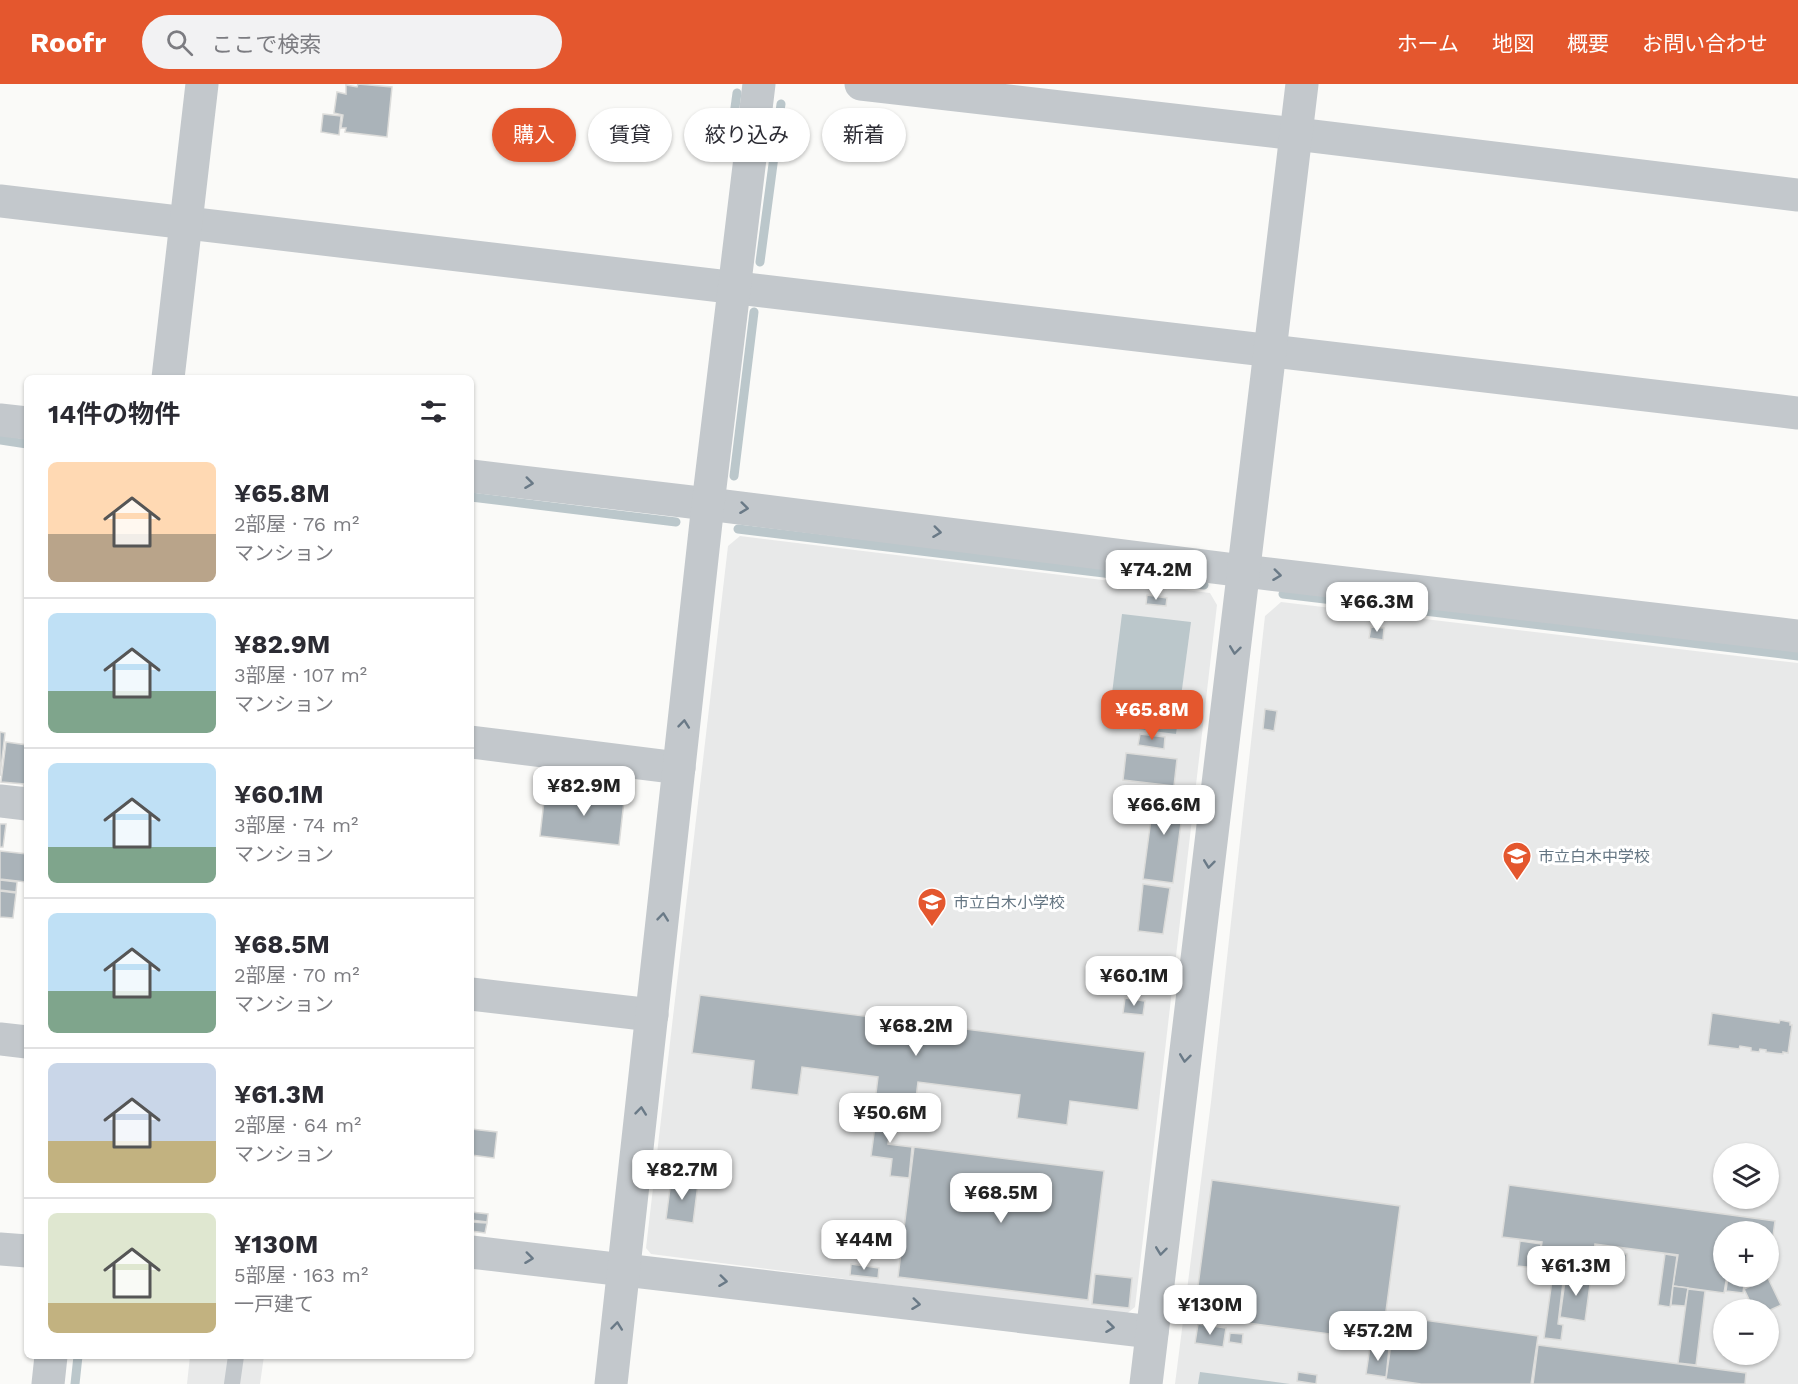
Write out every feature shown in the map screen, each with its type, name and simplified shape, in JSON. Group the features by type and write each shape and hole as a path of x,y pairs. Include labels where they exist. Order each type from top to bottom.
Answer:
{"street":[{"path":"168,375 202,84"},
{"path":"611,1384 708,504 759,84"},
{"path":"861,84 1798,195"},
{"path":"1146,1384 1302,84"},
{"path":"0,201 1798,413"},
{"path":"0,420 24,423"},
{"path":"474,476 1798,636"},
{"path":"474,742 679,768"},
{"path":"0,801 24,804"},
{"path":"474,994 652,1016"},
{"path":"0,1039 24,1042"},
{"path":"0,1249 24,1251"},
{"path":"474,1251 1152,1332"},
{"path":"48,1384 51,1359"}],"lane":[{"path":"232,1384 236,1359"}],"shaded area":[{"name":"市立白木小学校","path":"740,536 1210,593 1217,605 1135,1307 1125,1315 651,1254 646,1248 728,546"},
{"name":"市立白木中学校","path":"1281,602 1798,663 1798,1384 1175,1384 1211,1102 1265,616"},
{"path":"1122,614 1191,622 1176,734 1108,725"},
{"path":"190,1359 264,1359 260,1384 187,1384"},
{"path":"1200,1372 1290,1384 1198,1384"}],"building":[{"path":"358,84 392,87 387,137 345,132 346,128 341,128 343,115 334,113 337,92 346,94 346,85 357,87"},
{"path":"323,114 341,116 339,135 321,132"},
{"path":"1147,595 1167,598 1166,606 1146,604"},
{"path":"1371,627 1384,628 1383,640 1369,638"},
{"path":"1265,709 1277,711 1274,731 1263,729"},
{"path":"0,732 5,733 0,776"},
{"path":"1140,734 1165,737 1164,749 1138,745"},
{"path":"6,742 24,745 24,784 1,782"},
{"path":"1126,753 1177,759 1174,786 1123,780"},
{"path":"1155,789 1185,793 1173,883 1143,879"},
{"path":"604,790 625,792 619,845 540,836 545,792 603,798"},
{"path":"0,824 6,824 3,847 0,847"},
{"path":"0,851 24,854 24,882 0,879"},
{"path":"0,880 17,882 16,892 0,890"},
{"path":"1143,884 1170,888 1163,934 1138,931"},
{"path":"0,891 16,893 13,918 0,917"},
{"path":"700,995 1145,1052 1138,1110 1070,1101 1067,1125 1017,1118 1020,1095 918,1082 915,1106 875,1101 878,1077 802,1067 798,1095 751,1089 754,1061 692,1053"},
{"path":"1125,998 1145,1001 1143,1015 1123,1013"},
{"path":"1712,1013 1779,1023 1780,1020 1790,1022 1792,1025 1788,1053 1766,1052 1760,1049 1759,1052 1751,1051 1751,1048 1740,1046 1739,1049 1708,1045"},
{"path":"878,1103 893,1105 888,1144 912,1147 909,1178 890,1176 892,1159 871,1156"},
{"path":"474,1129 497,1132 494,1158 474,1155"},
{"path":"914,1147 1104,1171 1088,1300 898,1277"},
{"path":"671,1180 698,1184 693,1223 666,1219"},
{"path":"1212,1180 1400,1206 1382,1341 1194,1316"},
{"path":"1509,1185 1775,1221 1713,1221 1713,1287 1725,1287 1724,1293 1673,1286 1678,1255 1595,1244 1591,1276 1538,1269 1542,1242 1502,1237"},
{"path":"474,1212 488,1214 487,1222 474,1220"},
{"path":"474,1222 487,1223 485,1233 474,1231"},
{"path":"1520,1241 1541,1244 1537,1268 1517,1266"},
{"path":"1615,1253 1627,1254 1623,1280 1611,1278"},
{"path":"1665,1254 1677,1256 1670,1307 1658,1305"},
{"path":"851,1264 879,1268 878,1278 850,1275"},
{"path":"1553,1273 1564,1274 1558,1324 1563,1325 1561,1340 1544,1338"},
{"path":"1095,1274 1132,1278 1129,1308 1092,1304"},
{"path":"1566,1274 1591,1277 1585,1321 1560,1317"},
{"path":"1673,1286 1688,1288 1685,1306 1671,1305"},
{"path":"1727,1287 1744,1287 1743,1293 1726,1291"},
{"path":"1772,1287 1778,1299 1749,1299 1744,1289"},
{"path":"1688,1289 1705,1291 1696,1365 1678,1363"},
{"path":"1395,1316 1538,1336 1531,1384 1421,1384 1386,1379"},
{"path":"1198,1324 1226,1328 1223,1347 1195,1343"},
{"path":"1230,1333 1243,1334 1242,1344 1229,1342"},
{"path":"1538,1345 1746,1373 1745,1384 1533,1384"},
{"path":"1370,1347 1389,1349 1386,1377 1366,1374"},
{"path":"1298,1372 1317,1375 1316,1384 1297,1381"}],"waterway":[{"path":"735,108 737,93"},
{"path":"760,262 781,104"},
{"path":"734,476 754,312"},
{"path":"0,440 24,444"},
{"path":"474,497 676,522"},
{"path":"738,529 1204,585"},
{"path":"1283,594 1798,656"},
{"path":"75,1384 78,1359"}],"place":[{"name":"市立白木中学校","path":"1517,882"},
{"name":"市立白木小学校","path":"932,928"}]}
